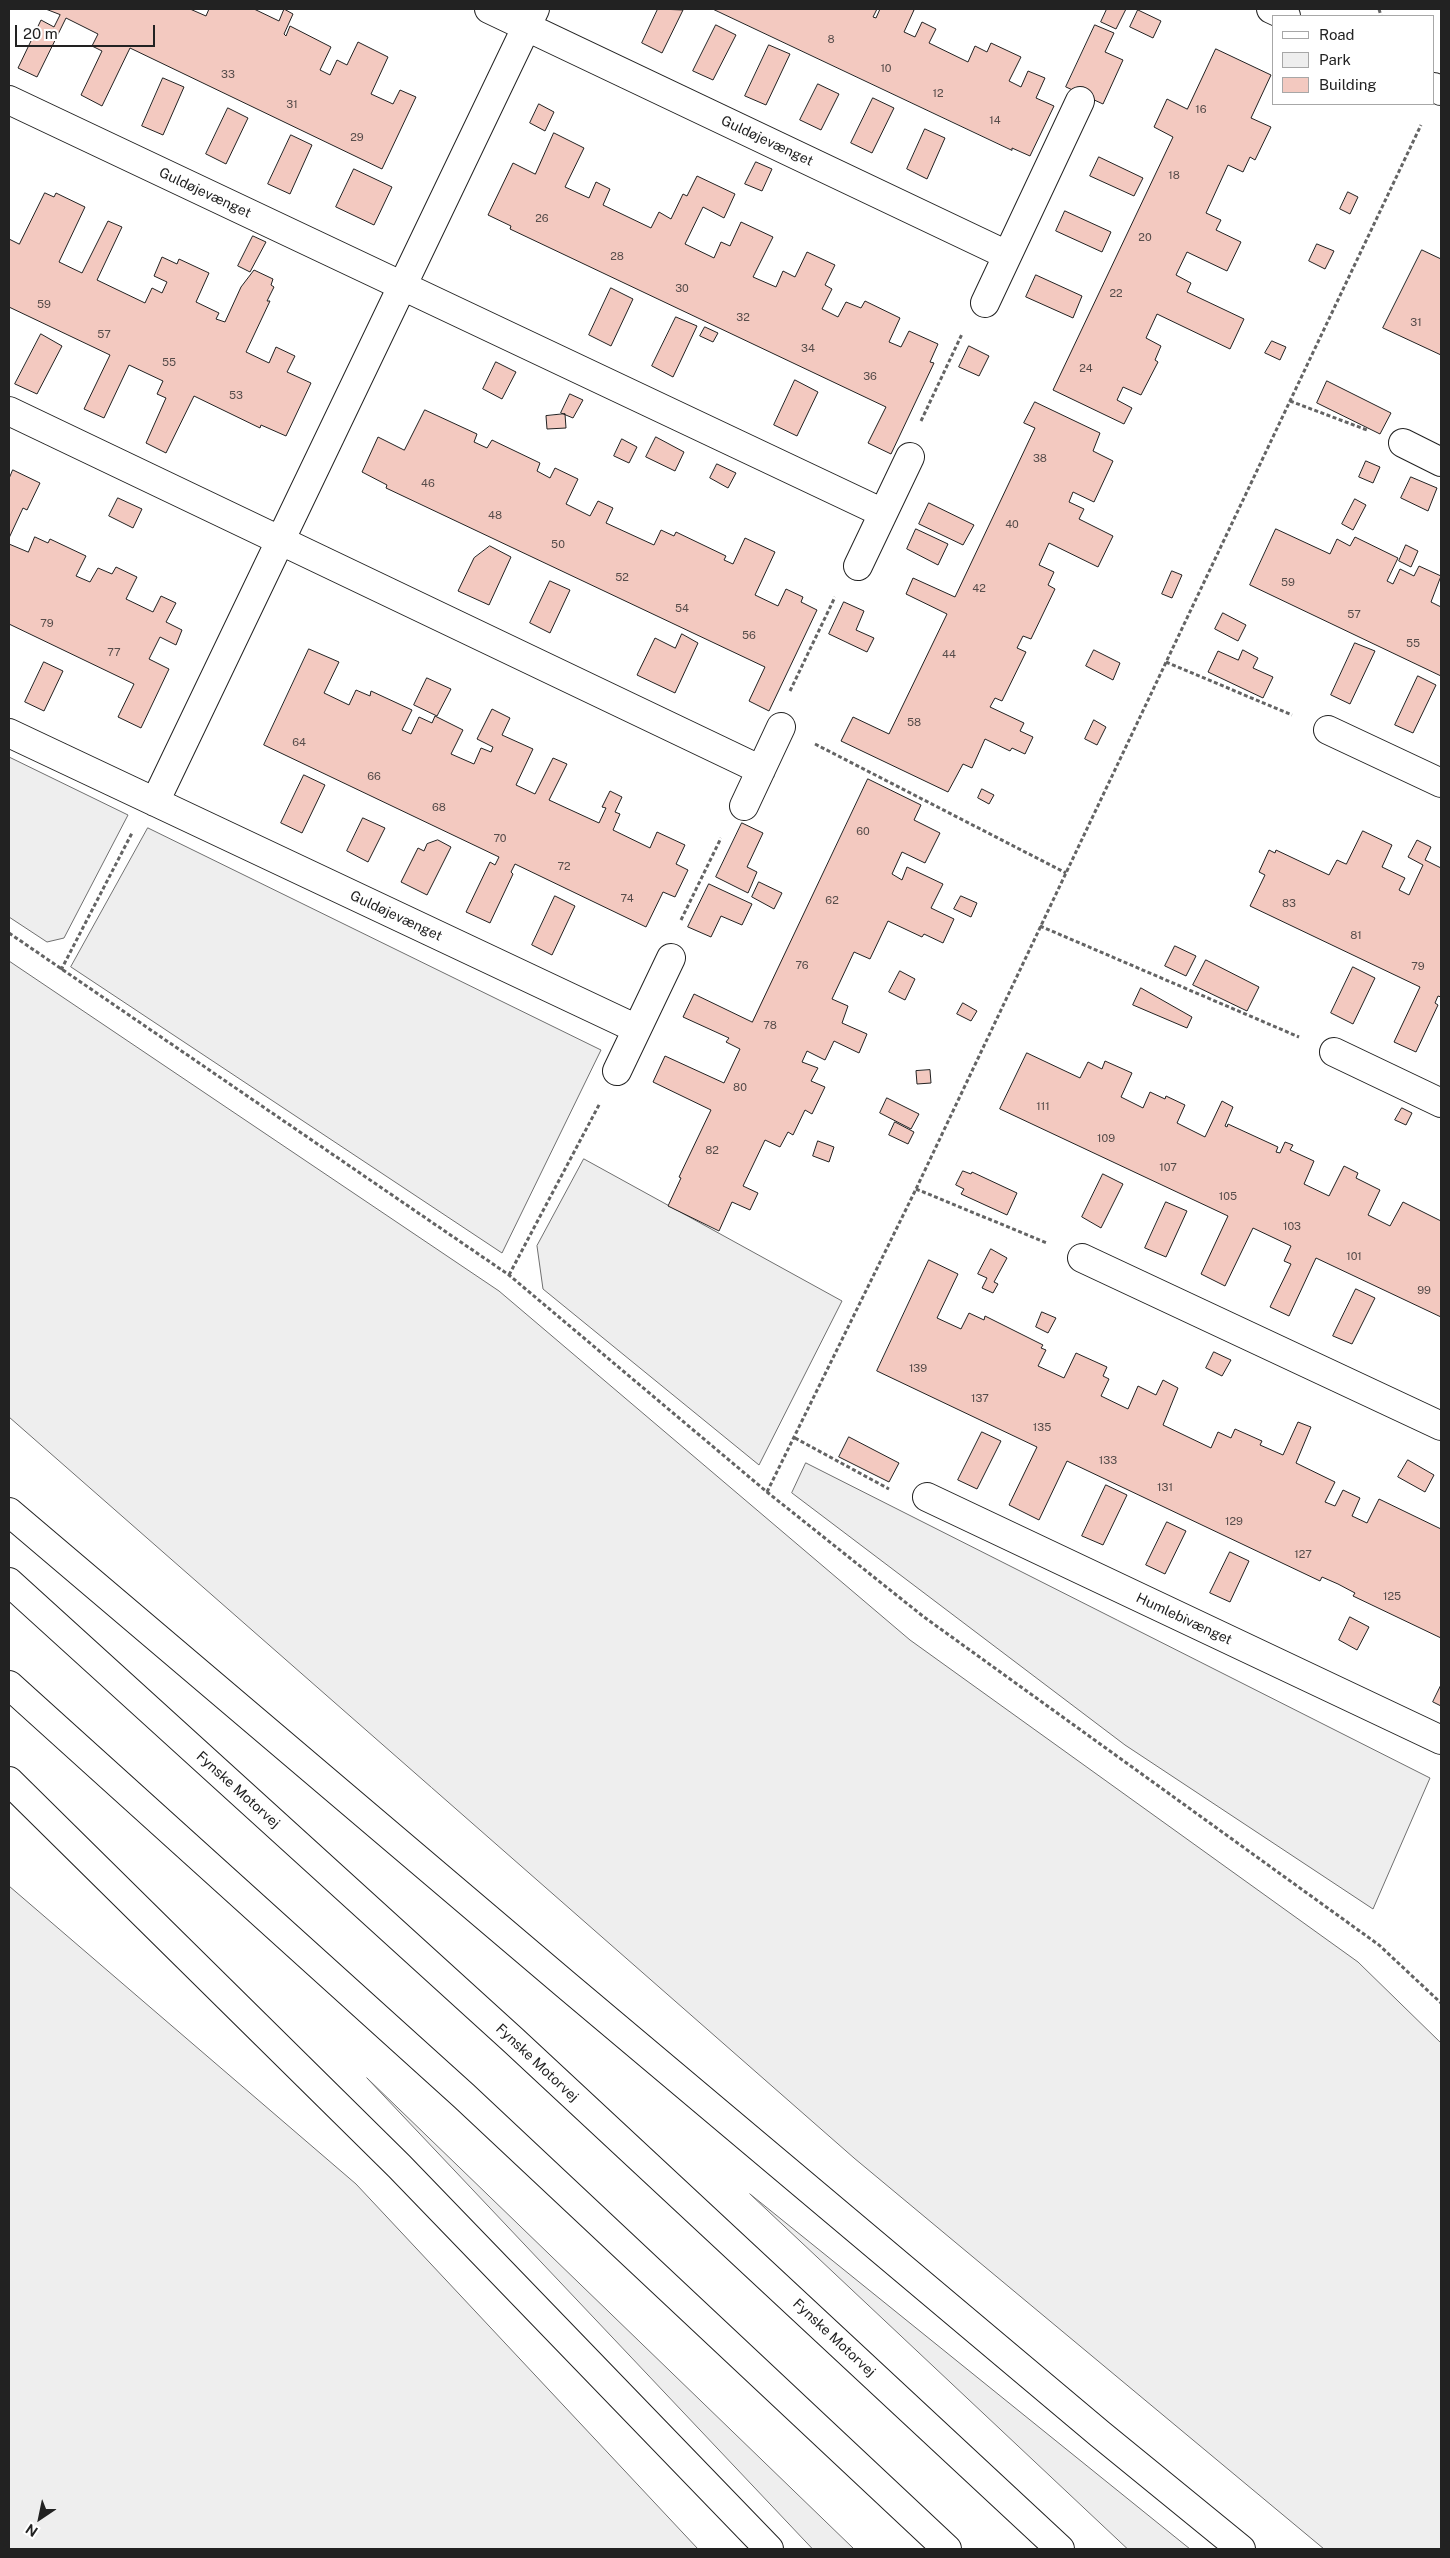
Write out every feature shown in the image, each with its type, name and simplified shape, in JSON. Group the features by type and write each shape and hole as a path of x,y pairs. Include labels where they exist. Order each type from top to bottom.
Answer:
{"main road":[{"name":"Guldøjevænget","path":"489,9 530,18 1007,255"},
{"path":"1271,9 1284,15"},
{"path":"152,801 280,541 530,18"},
{"name":"Guldøjevænget","path":"9,100 883,513"},
{"path":"985,303 1080,101"},
{"path":"9,411 760,770"},
{"path":"1402,443 1441,462"},
{"path":"858,566 910,457"},
{"path":"744,806 781,727"},
{"path":"1328,730 1441,783"},
{"name":"Guldøjevænget","path":"9,733 637,1029"},
{"path":"617,1071 671,958"},
{"path":"1334,1052 1441,1103"},
{"path":"1082,1258 1441,1426"},
{"name":"Humlebivænget","path":"927,1497 1441,1740"},
{"path":"9,1512 565,1984 1100,2434 1241,2549"},
{"name":"Fynske Motorvej","path":"9,1582 513,2040 1060,2549"},
{"path":"9,1685 464,2096 947,2549"},
{"path":"9,1781 399,2166 769,2549"}],"path":[{"path":"767,1492 916,1189 1423,122"},
{"path":"910,457 908,448 974,308 985,303"},
{"path":"1290,401 1402,443"},
{"path":"858,566 849,569 780,713 781,727 1066,873"},
{"path":"1166,662 1328,730"},
{"path":"61,970 152,801"},
{"path":"671,958 671,940 733,813 744,806"},
{"path":"1040,926 1334,1052"},
{"path":"9,933 509,1275 767,1492 924,1618 1379,1945 1441,2002"},
{"path":"509,1275 617,1071"},
{"path":"916,1189 1082,1258"},
{"path":"795,1438 891,1490 927,1497"}],"green space":[{"path":"9,757 128,815 64,938 47,942 9,917"},
{"path":"148,828 601,1050 502,1253 71,967"},
{"path":"9,961 499,1291 910,1640 1358,1962 1441,2043 1441,2549 1324,2549 854,2158 9,1417"},
{"path":"584,1159 842,1301 759,1465 543,1289 537,1246"},
{"path":"806,1463 1430,1778 1373,1909 1125,1745 792,1493"},
{"path":"9,1886 356,2184 698,2549 9,2549"},
{"path":"367,2078 854,2549 813,2549"},
{"path":"750,2194 1190,2549 1128,2549"}],"building":[{"path":"46,9 190,9 206,16 209,9 254,9 279,21 284,9 293,14 284,34 286,36 290,26 331,47 320,70 330,75 337,60 347,65 358,42 388,57 371,94 393,104 400,90 416,97 382,169 130,48 102,106 81,95 102,51 92,46 98,34 66,18 37,77 18,68 41,20 54,27 60,15"},
{"path":"658,9 683,10 662,53 642,43"},
{"path":"713,9 877,9 873,17 876,18 880,9 911,9 914,10 904,32 915,37 922,22 936,29 929,43 968,62 975,46 987,52 991,43 1021,57 1009,81 1021,87 1028,71 1045,78 1036,98 1054,106 1030,156 1012,148 1012,150"},
{"path":"1107,9 1126,9 1116,29 1101,22"},
{"path":"1138,10 1161,21 1153,38 1130,27"},
{"path":"716,25 736,35 713,80 693,71"},
{"path":"1095,25 1114,33 1105,52 1123,60 1103,104 1066,87"},
{"path":"769,45 790,54 766,105 745,96"},
{"path":"1216,49 1271,75 1251,118 1271,127 1255,160 1250,157 1243,172 1228,165 1206,213 1221,220 1216,230 1241,242 1227,271 1187,252 1176,275 1191,283 1187,292 1244,319 1230,349 1157,314 1146,338 1161,346 1155,360 1158,362 1141,395 1123,387 1117,400 1132,408 1124,424 1053,390 1173,137 1154,127 1167,99 1187,109"},
{"path":"163,78 184,87 163,135 142,126"},
{"path":"818,84 839,94 821,130 800,120"},
{"path":"873,98 894,108 872,153 851,143"},
{"path":"539,104 554,112 545,131 530,123"},
{"path":"228,108 248,118 226,164 206,154"},
{"path":"925,129 945,138 927,179 907,169"},
{"path":"554,133 584,148 565,187 589,198 596,182 610,189 603,205 651,228 659,212 671,219 683,194 687,196 697,176 735,194 724,218 703,207 685,244 714,258 721,242 730,246 741,222 773,237 753,277 776,287 783,271 795,277 807,252 835,265 825,285 832,289 822,309 838,317 846,302 861,308 865,301 900,318 889,342 901,347 909,331 938,344 930,362 934,363 891,454 868,443 886,407 510,229 511,226 488,215 513,163 535,174"},
{"path":"291,135 312,145 290,194 268,184"},
{"path":"1099,157 1143,178 1134,196 1090,176"},
{"path":"756,162 772,169 762,191 745,184"},
{"path":"354,169 392,187 374,225 336,207"},
{"path":"1348,192 1358,197 1350,214 1340,209"},
{"path":"45,193 54,197 56,193 85,207 59,262 82,273 108,221 122,227 97,280 145,303 152,288 162,293 167,282 154,276 162,257 177,264 179,259 209,273 196,302 219,313 216,319 225,322 241,287 254,270 273,279 271,285 274,287 267,301 270,301 246,352 269,363 276,347 295,356 287,372 311,383 286,436 261,425 260,428 194,396 166,453 146,443 166,398 157,394 163,381 129,365 104,418 84,409 110,355 9,307 9,239 19,244"},
{"path":"1065,211 1111,232 1102,252 1056,231"},
{"path":"253,236 266,242 250,272 238,266"},
{"path":"1317,244 1334,251 1325,269 1309,261"},
{"path":"1422,250 1441,259 1441,355 1383,328"},
{"path":"1036,275 1082,296 1073,318 1026,297"},
{"path":"611,288 633,299 611,346 589,335"},
{"path":"676,317 697,326 673,377 652,366"},
{"path":"705,327 718,333 713,342 700,336"},
{"path":"41,334 62,346 37,394 15,384"},
{"path":"1272,341 1286,347 1280,360 1265,353"},
{"path":"969,346 989,356 979,376 959,367"},
{"path":"496,362 516,372 502,399 483,389"},
{"path":"795,380 818,392 797,436 774,425"},
{"path":"1327,381 1391,413 1380,434 1317,403"},
{"path":"570,394 583,400 573,418 561,413"},
{"path":"1035,402 1100,433 1093,451 1113,461 1094,502 1073,492 1069,502 1084,509 1079,519 1113,536 1098,567 1049,543 1039,565 1054,572 1048,585 1055,589 1031,639 1023,636 1017,648 1026,652 1002,701 995,698 990,707 1024,723 1020,731 1033,737 1025,754 1012,748 1010,751 985,739 972,768 963,764 948,792 841,741 853,717 889,734 947,614 906,594 913,578 955,597 1035,428 1024,423"},
{"path":"425,410 477,434 474,442 487,448 492,440 540,463 537,471 550,478 555,468 578,479 566,504 590,516 598,501 613,508 606,523 654,545 661,530 674,536 676,532 726,556 724,560 733,564 745,538 775,552 755,595 778,606 786,589 803,597 801,602 817,610 769,711 749,701 765,667 386,488 387,485 362,472 378,437 404,450"},
{"path":"565,414 566,428 547,429 546,416"},
{"path":"656,437 684,452 675,471 646,457"},
{"path":"622,439 637,447 629,463 614,456"},
{"path":"1366,461 1380,467 1373,483 1359,477"},
{"path":"717,464 736,473 728,488 710,478"},
{"path":"13,470 40,483 27,510 23,508 9,538 9,479"},
{"path":"1411,477 1437,488 1428,511 1401,498"},
{"path":"118,498 142,509 133,528 109,516"},
{"path":"1355,499 1366,505 1353,530 1342,524"},
{"path":"929,503 974,525 963,545 919,524"},
{"path":"916,529 948,544 938,565 907,549"},
{"path":"1276,529 1330,554 1337,539 1350,546 1355,537 1398,558 1387,581 1393,584 1400,569 1414,576 1419,566 1441,576 1431,602 1441,607 1441,676 1250,585"},
{"path":"35,537 48,543 50,539 86,556 76,576 90,582 98,568 112,574 116,567 137,577 126,599 153,612 161,596 176,603 166,622 182,630 176,645 160,637 149,659 169,669 141,728 118,717 134,684 9,624 9,544 28,552"},
{"path":"1406,545 1418,551 1411,567 1399,561"},
{"path":"490,546 511,557 489,605 458,591 474,558"},
{"path":"1172,571 1182,575 1172,598 1162,594"},
{"path":"550,581 570,590 550,633 530,623"},
{"path":"844,602 864,611 856,630 874,638 867,652 829,634"},
{"path":"1223,613 1246,625 1238,641 1215,629"},
{"path":"682,634 698,643 675,693 637,675 655,638 675,648"},
{"path":"1355,643 1375,651 1350,704 1331,695"},
{"path":"309,649 339,662 324,693 349,705 356,690 370,696 371,691 412,710 402,730 411,734 419,717 432,723 435,716 463,730 451,754 474,764 481,748 491,752 493,747 477,739 492,709 510,718 502,735 533,749 516,785 535,794 553,758 567,764 549,800 599,823 606,808 602,807 610,791 622,797 615,812 620,814 613,830 650,848 657,832 685,845 676,864 688,870 675,897 663,892 646,927 515,864 511,872 513,874 490,923 466,912 490,862 495,865 499,857 264,745"},
{"path":"1094,650 1120,663 1113,680 1086,666"},
{"path":"1243,650 1258,658 1253,668 1273,677 1263,698 1208,672 1218,651 1238,660"},
{"path":"44,662 63,671 44,711 25,702"},
{"path":"1418,676 1436,685 1413,733 1395,725"},
{"path":"427,678 451,689 437,716 414,705"},
{"path":"1094,720 1106,727 1097,745 1085,739"},
{"path":"304,775 325,785 302,833 281,823"},
{"path":"868,779 921,805 914,820 940,833 925,863 902,852 892,874 902,880 907,867 943,884 931,908 954,919 943,943 924,934 922,937 888,921 870,959 854,952 832,999 848,1006 842,1023 867,1034 859,1053 834,1041 825,1060 807,1051 802,1062 818,1068 811,1081 825,1087 812,1114 805,1110 793,1135 788,1132 780,1147 765,1140 743,1186 758,1193 750,1210 732,1202 719,1231 668,1206 681,1178 679,1177 711,1110 653,1082 665,1056 724,1083 740,1049 726,1042 729,1038 683,1017 694,994 752,1022"},
{"path":"982,789 994,795 989,804 978,798"},
{"path":"363,818 385,828 368,862 347,851"},
{"path":"742,823 763,833 747,867 757,872 748,893 716,877"},
{"path":"1363,831 1392,845 1382,867 1405,878 1399,890 1409,895 1423,865 1408,857 1417,840 1431,847 1425,860 1441,868 1441,997 1438,996 1435,1003 1438,1005 1416,1052 1394,1042 1420,987 1250,906 1265,875 1259,872 1269,850 1275,853 1276,850 1329,875 1337,860 1346,864"},
{"path":"438,840 451,847 427,895 401,882 418,848 424,851 427,844"},
{"path":"759,882 782,893 774,909 752,897"},
{"path":"709,884 752,904 742,925 721,916 711,937 688,927"},
{"path":"555,896 575,906 552,955 532,945"},
{"path":"961,896 977,903 971,917 954,909"},
{"path":"1175,946 1196,956 1186,976 1165,966"},
{"path":"1206,960 1259,987 1247,1011 1193,985"},
{"path":"1353,967 1375,978 1353,1024 1331,1013"},
{"path":"900,971 915,979 905,1000 889,992"},
{"path":"1141,988 1192,1017 1187,1028 1133,1005"},
{"path":"963,1003 977,1011 971,1021 957,1014"},
{"path":"1027,1053 1080,1078 1088,1062 1102,1069 1105,1061 1132,1073 1121,1097 1143,1108 1150,1092 1165,1099 1166,1096 1185,1105 1177,1123 1205,1137 1222,1101 1233,1107 1225,1126 1227,1127 1228,1124 1278,1147 1276,1152 1280,1153 1285,1142 1293,1145 1290,1150 1314,1161 1304,1184 1329,1196 1344,1166 1358,1173 1356,1178 1380,1190 1368,1215 1390,1226 1403,1202 1441,1221 1441,1317 1316,1258 1289,1316 1270,1307 1291,1264 1284,1261 1291,1246 1253,1228 1225,1286 1201,1274 1228,1216 1000,1109"},
{"path":"930,1070 931,1083 917,1084 916,1071"},
{"path":"887,1098 919,1114 911,1129 880,1113"},
{"path":"1402,1108 1412,1113 1406,1125 1395,1120"},
{"path":"895,1122 914,1132 908,1144 889,1135"},
{"path":"818,1141 834,1147 829,1162 813,1156"},
{"path":"963,1171 971,1174 972,1172 1017,1193 1007,1215 961,1194 964,1189 956,1185"},
{"path":"1103,1174 1123,1184 1101,1228 1082,1217"},
{"path":"1166,1202 1187,1211 1166,1257 1145,1248"},
{"path":"991,1249 1007,1258 994,1282 998,1284 993,1293 982,1288 987,1278 978,1274"},
{"path":"929,1260 958,1274 937,1318 961,1329 969,1313 984,1320 985,1316 1043,1345 1041,1348 1046,1350 1038,1366 1064,1378 1076,1353 1107,1367 1103,1376 1109,1379 1101,1396 1128,1409 1138,1386 1156,1395 1163,1380 1178,1388 1163,1425 1211,1448 1218,1432 1231,1438 1235,1429 1262,1441 1260,1445 1283,1455 1298,1422 1311,1427 1296,1463 1335,1482 1325,1502 1335,1506 1343,1490 1360,1498 1352,1516 1367,1523 1379,1499 1441,1529 1441,1638 1353,1596 1355,1593 1338,1584 1322,1577 1320,1581 1067,1461 1039,1520 1009,1505 1037,1447 877,1371"},
{"path":"1356,1289 1375,1298 1352,1344 1333,1336"},
{"path":"1042,1312 1056,1318 1048,1333 1036,1327"},
{"path":"1214,1352 1231,1360 1222,1376 1206,1368"},
{"path":"982,1432 1001,1441 977,1489 958,1480"},
{"path":"849,1437 899,1463 889,1482 839,1457"},
{"path":"1408,1460 1434,1475 1425,1492 1398,1477"},
{"path":"1106,1485 1127,1495 1103,1545 1082,1536"},
{"path":"1167,1522 1186,1531 1165,1574 1146,1565"},
{"path":"1230,1552 1249,1561 1230,1602 1210,1593"},
{"path":"1350,1617 1369,1627 1357,1650 1339,1640"},
{"path":"1441,1685 1441,1706 1433,1702"}]}
